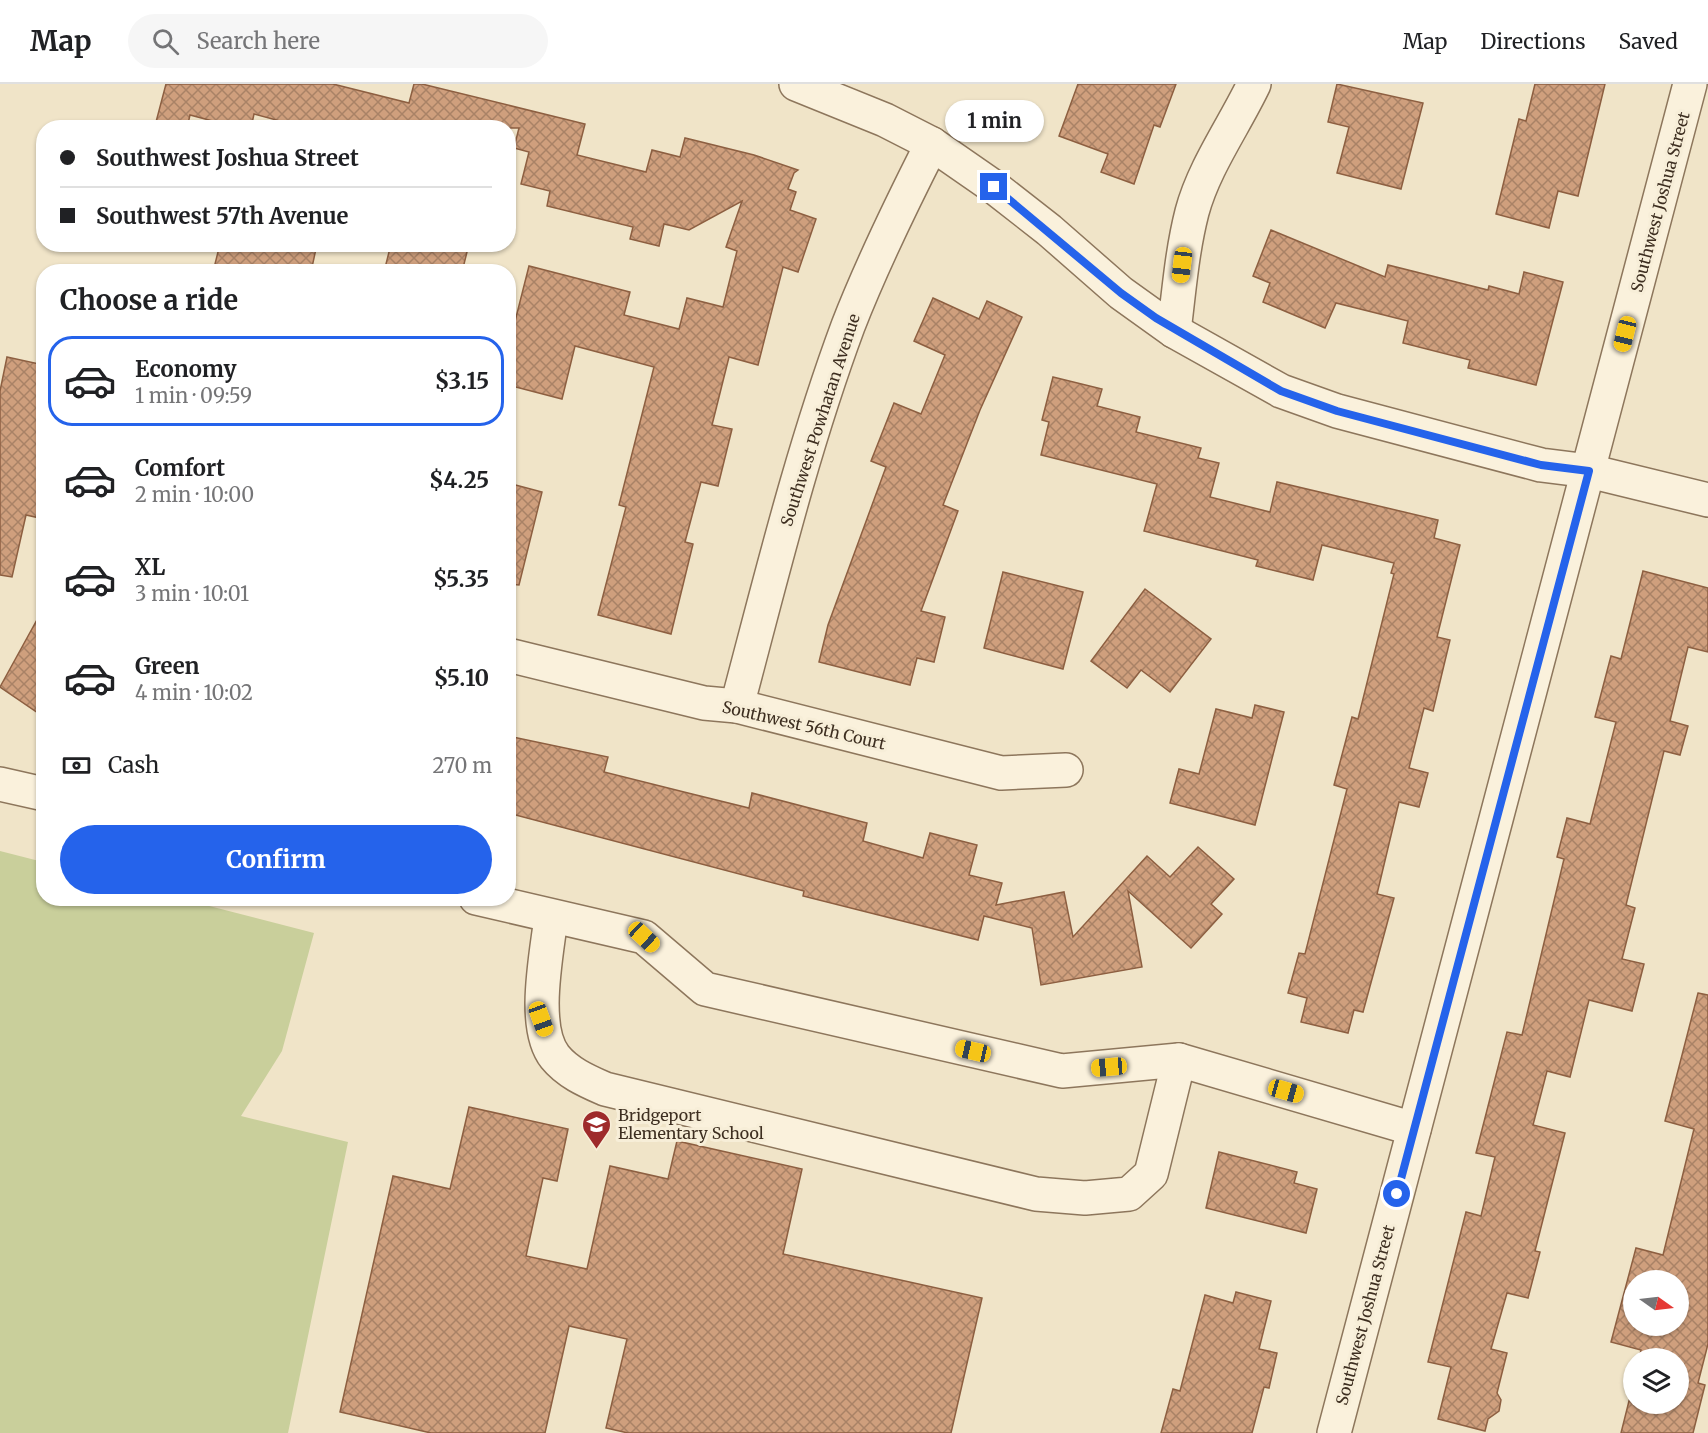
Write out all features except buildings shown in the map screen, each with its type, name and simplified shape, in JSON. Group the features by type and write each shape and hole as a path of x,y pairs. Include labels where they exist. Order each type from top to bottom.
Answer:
{"street":[{"path":"796,84 885,120 932,144 994,187 1121,293 1174,331 1281,391 1337,411 1541,465 1589,471 1708,500"},
{"path":"1174,331 1182,265 1192,211 1205,180 1254,84"},
{"name":"Southwest Joshua Street","path":"1334,1433 1690,84"},
{"name":"Southwest Powhatan Avenue","path":"737,706 800,471 849,325 905,197 932,144"},
{"name":"Southwest 56th Court","path":"516,657 704,703 737,706 1001,773 1066,770"},
{"path":"0,784 36,792"},
{"path":"508,906 644,937 705,989 1062,1071 1179,1060 1414,1129"},
{"path":"551,917 541,1019 554,1056 576,1076 605,1089 1036,1194 1085,1198 1129,1194 1151,1174 1179,1060"}],"green space":[{"path":"0,851 36,860 36,906 209,906 314,933 282,1051 241,1116 348,1142 288,1433 0,1433"}],"place":[{"name":"Bridgeport Elementary School","path":"597,1150"}],"route":[{"path":"994,187 1049,230 1121,293 1174,331 1281,391 1337,411 1541,465 1589,471 1397,1194"}]}
